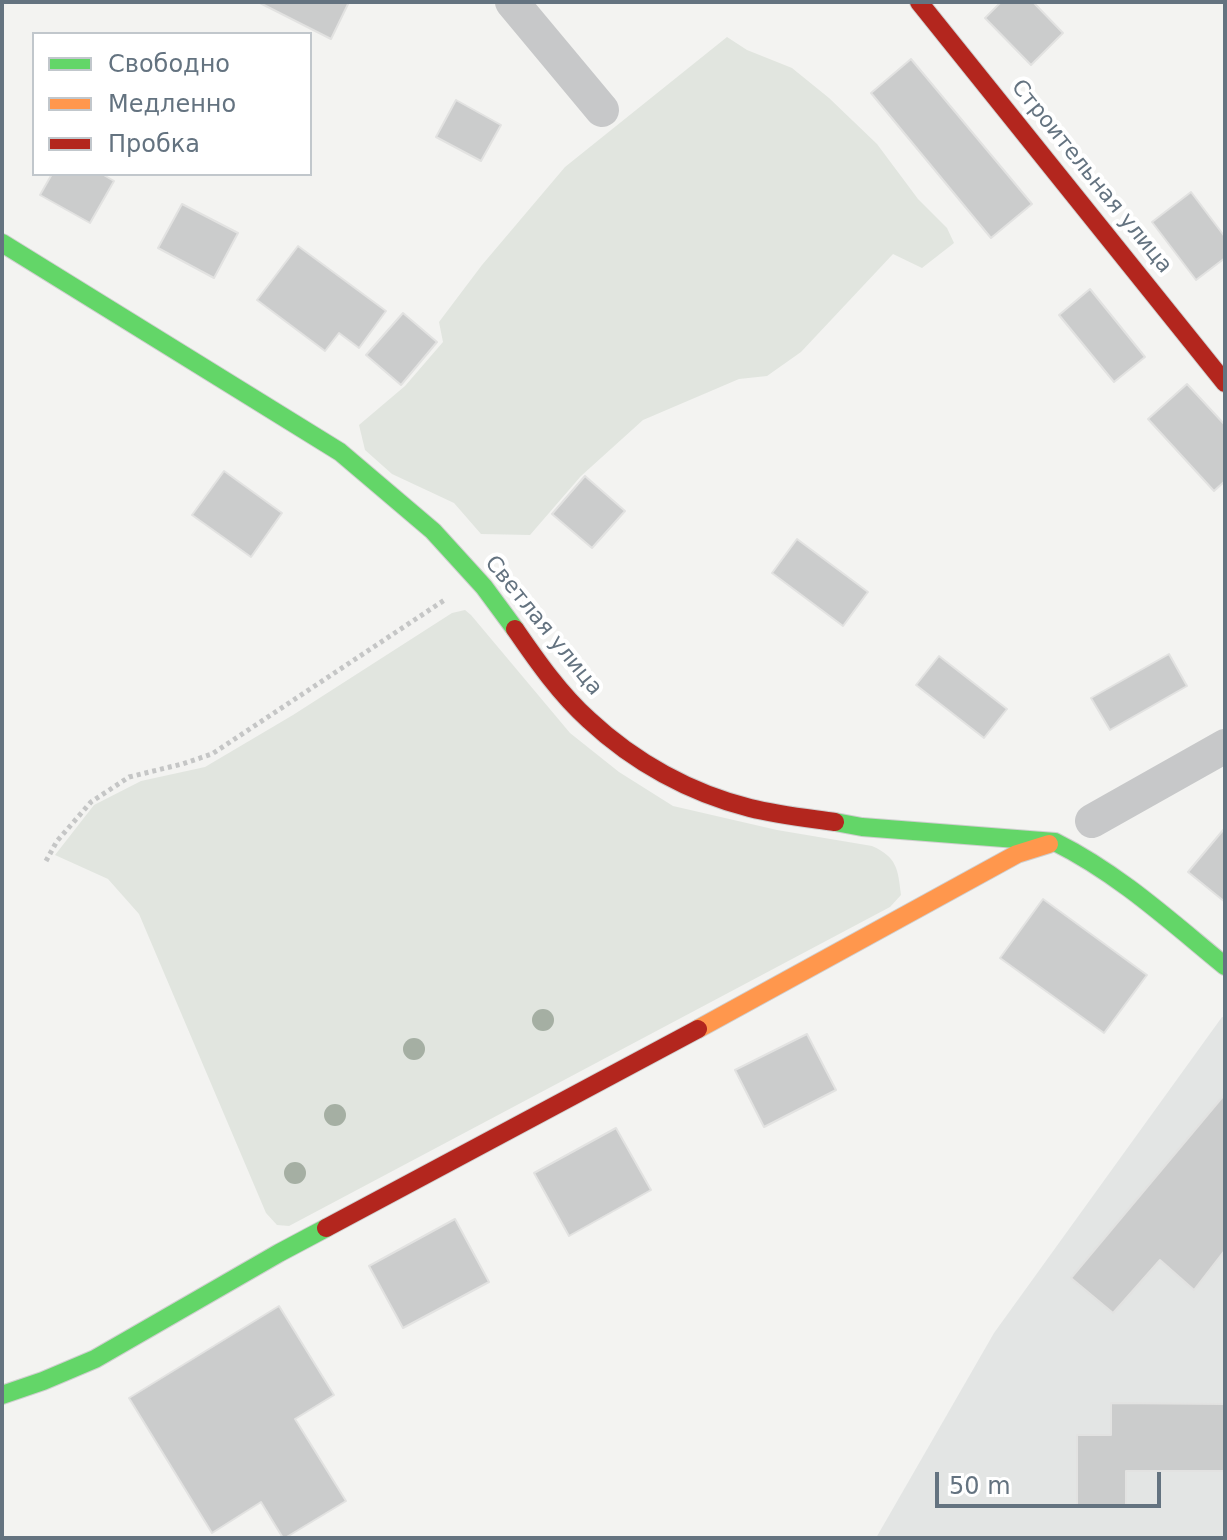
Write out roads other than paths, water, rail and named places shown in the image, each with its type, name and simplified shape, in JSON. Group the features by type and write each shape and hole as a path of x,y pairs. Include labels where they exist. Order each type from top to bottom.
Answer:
{"street":[{"path":"512,2 602,110"},
{"name":"Строительная улица","path":"919,2 1225,383"},
{"name":"Светлая улица","path":"2,243 340,452 391,493 433,531 484,587 550,678 588,720 645,764 696,790 750,808 862,827 1055,842 1081,853 1107,870 1225,966"},
{"path":"1092,821 1225,746"},
{"path":"2,1395 95,1359 279,1253 577,1095 1017,854 1055,842"}]}
